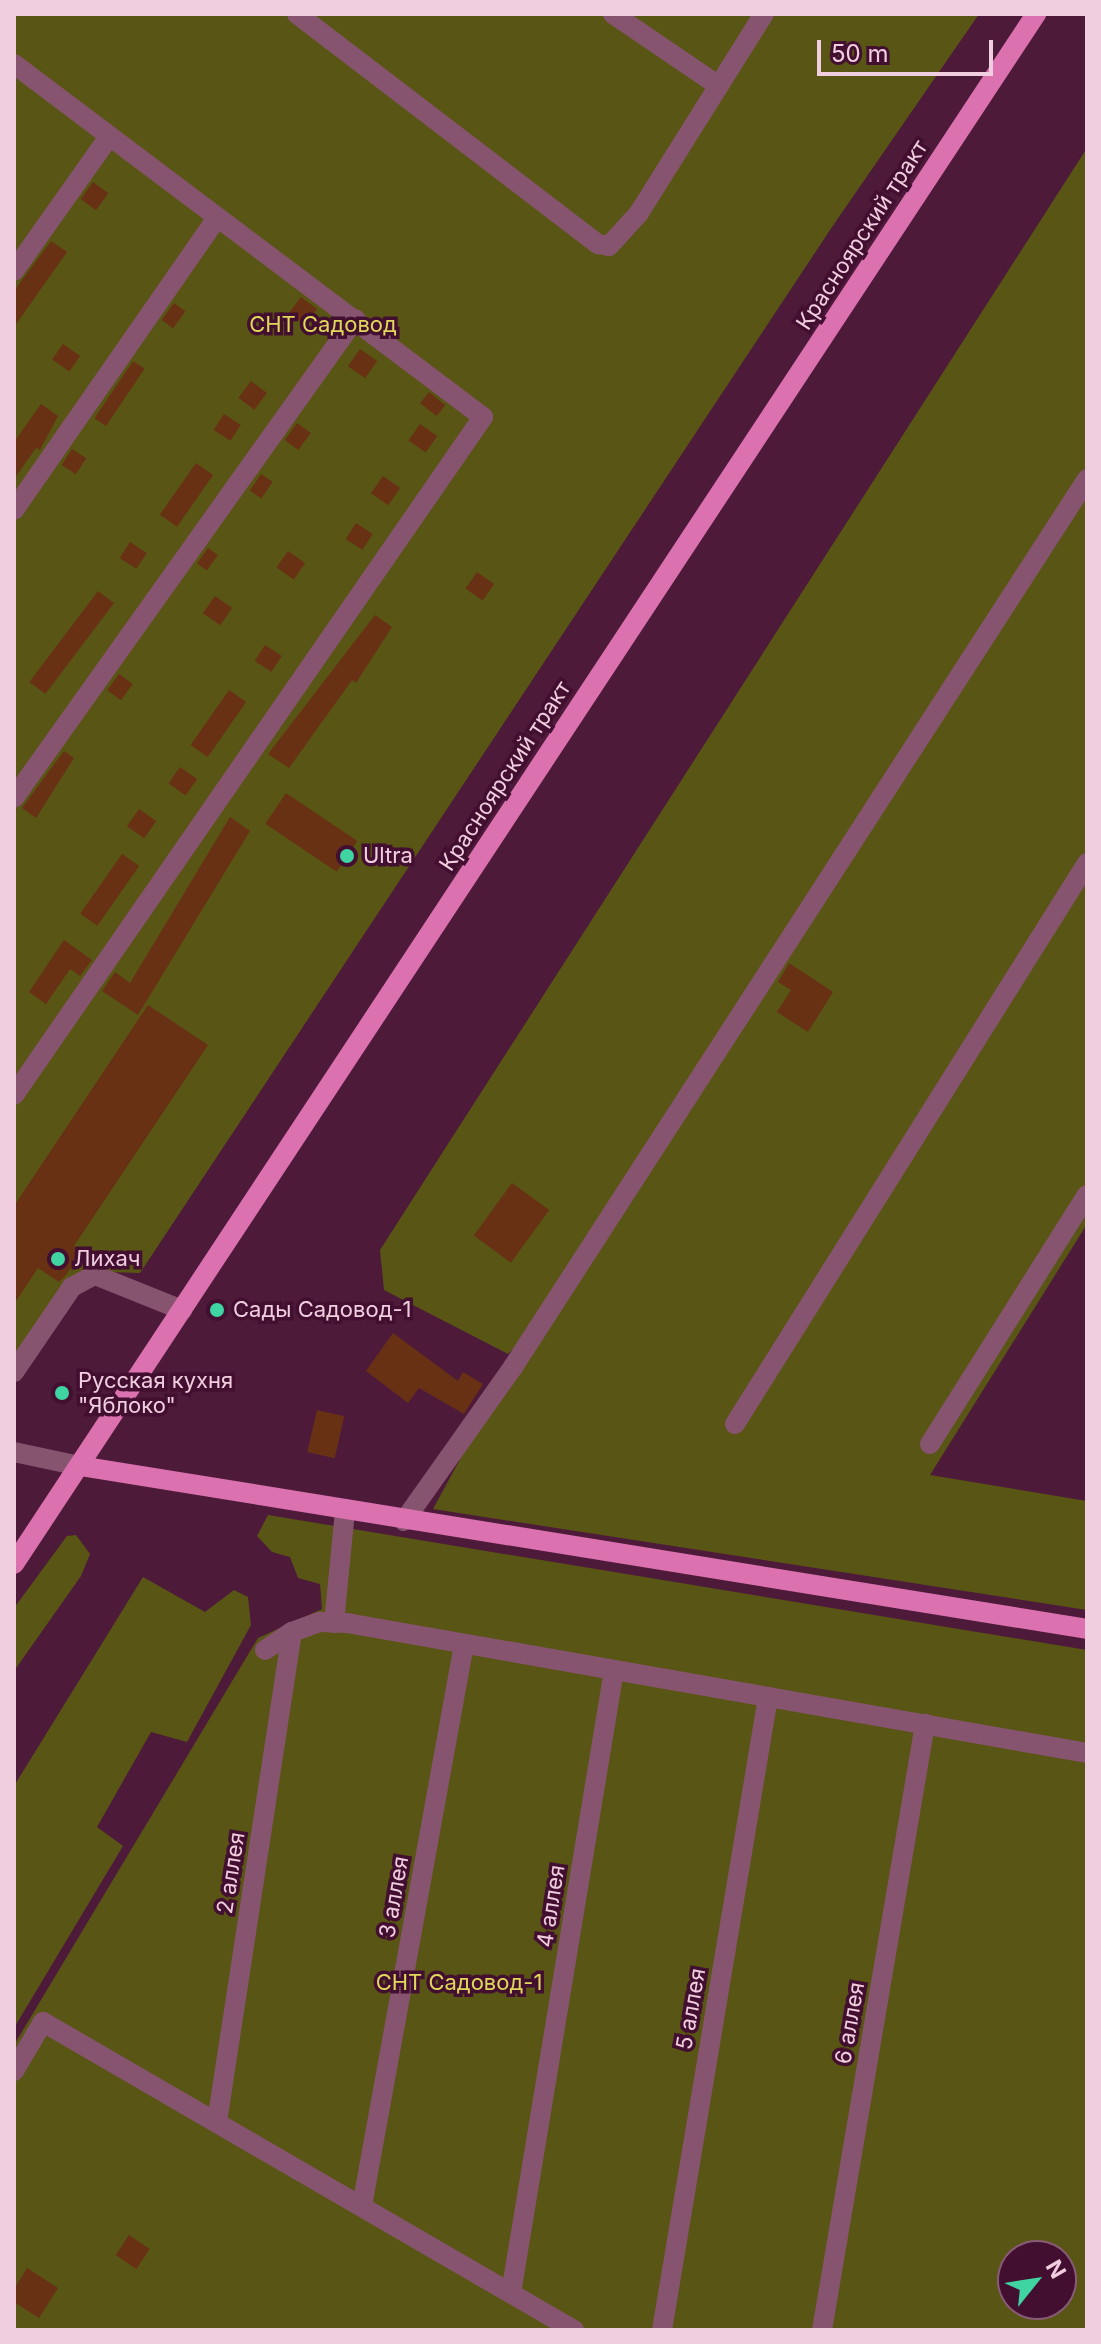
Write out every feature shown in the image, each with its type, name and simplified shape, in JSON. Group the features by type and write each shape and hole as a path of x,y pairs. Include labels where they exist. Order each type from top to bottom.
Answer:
{"main road":[{"name":"Красноярский тракт","path":"14,1564 1036,14"},
{"path":"80,1466 404,1521 1087,1629"}],"street":[{"path":"297,14 598,244 615,243 639,213 764,14"},
{"path":"613,14 719,86"},
{"path":"14,64 109,137 137,152 216,219 355,319 483,417 14,1095"},
{"path":"14,271 109,137"},
{"path":"14,510 216,219"},
{"path":"14,798 355,319"},
{"path":"404,1521 513,1367 1087,479"},
{"path":"735,1424 1087,863"},
{"path":"930,1444 1087,1195"},
{"path":"14,1372 72,1287 95,1275 182,1310"},
{"path":"14,1452 80,1466"},
{"path":"334,1623 345,1510"},
{"path":"265,1650 292,1632 334,1623 1087,1753"},
{"name":"2 аллея","path":"217,2122 292,1632"},
{"name":"3 аллея","path":"362,2206 464,1644"},
{"name":"4 аллея","path":"511,2293 614,1670"},
{"name":"5 аллея","path":"662,2330 768,1697"},
{"name":"6 аллея","path":"822,2330 925,1724"},
{"path":"14,2071 43,2022 574,2330"}],"green space":[{"name":"СНТ Садовод","path":"14,14 979,14 832,227 140,1273 108,1272 97,1262 24,1365 14,1371"},
{"path":"1087,148 1087,1224 930,1475 1087,1501 1087,1610 433,1509 528,1334 508,1354 384,1290 380,1250"},
{"name":"СНТ Садовод-1","path":"268,1515 1087,1650 1087,2330 14,2330 14,2045 258,1638 322,1609 320,1584 298,1578 290,1557 272,1552 257,1536"},
{"path":"76,1535 90,1554 81,1576 14,1671 14,1608 67,1536"},
{"path":"143,1577 205,1612 234,1590 248,1597 251,1625 187,1742 151,1732 97,1827 123,1846 14,2028 14,1786"}],"building":[{"path":"93,182 108,193 96,210 81,199"},
{"path":"51,241 67,252 14,327 14,291"},
{"path":"301,297 317,309 305,325 289,313"},
{"path":"174,303 185,311 173,328 162,320"},
{"path":"63,344 80,356 69,372 52,360"},
{"path":"360,349 377,361 365,378 348,366"},
{"path":"133,361 145,369 106,426 94,418"},
{"path":"251,381 267,393 254,410 238,398"},
{"path":"429,392 445,405 437,416 420,403"},
{"path":"41,404 58,416 40,450 36,448 14,479 14,442"},
{"path":"224,414 241,425 230,441 214,430"},
{"path":"297,423 311,433 298,450 285,440"},
{"path":"420,424 437,436 426,452 409,440"},
{"path":"72,449 86,458 76,474 62,465"},
{"path":"196,463 213,475 177,527 160,515"},
{"path":"261,474 273,482 261,498 250,491"},
{"path":"383,476 400,488 388,505 371,493"},
{"path":"356,523 373,534 362,550 346,539"},
{"path":"130,542 147,553 136,569 120,558"},
{"path":"208,548 218,555 207,570 197,564"},
{"path":"288,551 305,563 294,579 277,567"},
{"path":"477,572 494,584 483,600 466,588"},
{"path":"98,591 114,603 45,694 29,682"},
{"path":"215,596 232,608 220,625 203,613"},
{"path":"375,615 392,627 356,683 352,680 289,768 268,754"},
{"path":"265,645 282,656 271,672 255,661"},
{"path":"119,674 133,684 121,700 107,690"},
{"path":"229,690 246,702 208,757 191,745"},
{"path":"64,751 74,758 36,818 22,808"},
{"path":"180,767 197,779 186,795 169,783"},
{"path":"286,793 357,841 337,872 265,824"},
{"path":"139,809 156,821 144,838 127,826"},
{"path":"230,817 250,831 138,1015 102,991 115,972 130,983"},
{"path":"122,854 139,866 97,926 80,914"},
{"path":"64,940 92,960 80,976 70,969 46,1004 29,992"},
{"path":"789,963 833,992 808,1032 777,1012 791,990 778,982"},
{"path":"148,1005 208,1045 74,1246 82,1252 66,1275 59,1282 38,1268 14,1304 14,1206"},
{"path":"512,1183 549,1210 511,1263 474,1236"},
{"path":"393,1333 458,1381 463,1372 483,1384 464,1414 419,1388 408,1403 366,1371"},
{"path":"317,1410 344,1416 335,1458 307,1452"},
{"path":"129,2235 150,2249 136,2269 116,2255"},
{"path":"27,2268 58,2288 39,2318 14,2302 14,2289"}],"place":[{"name":"Ultra","path":"347,856"},
{"name":"Лихач","path":"58,1259"},
{"name":"Сады Садовод-1","path":"217,1310"},
{"name":"Русская кухня \"Яблоко\"","path":"62,1393"}]}
